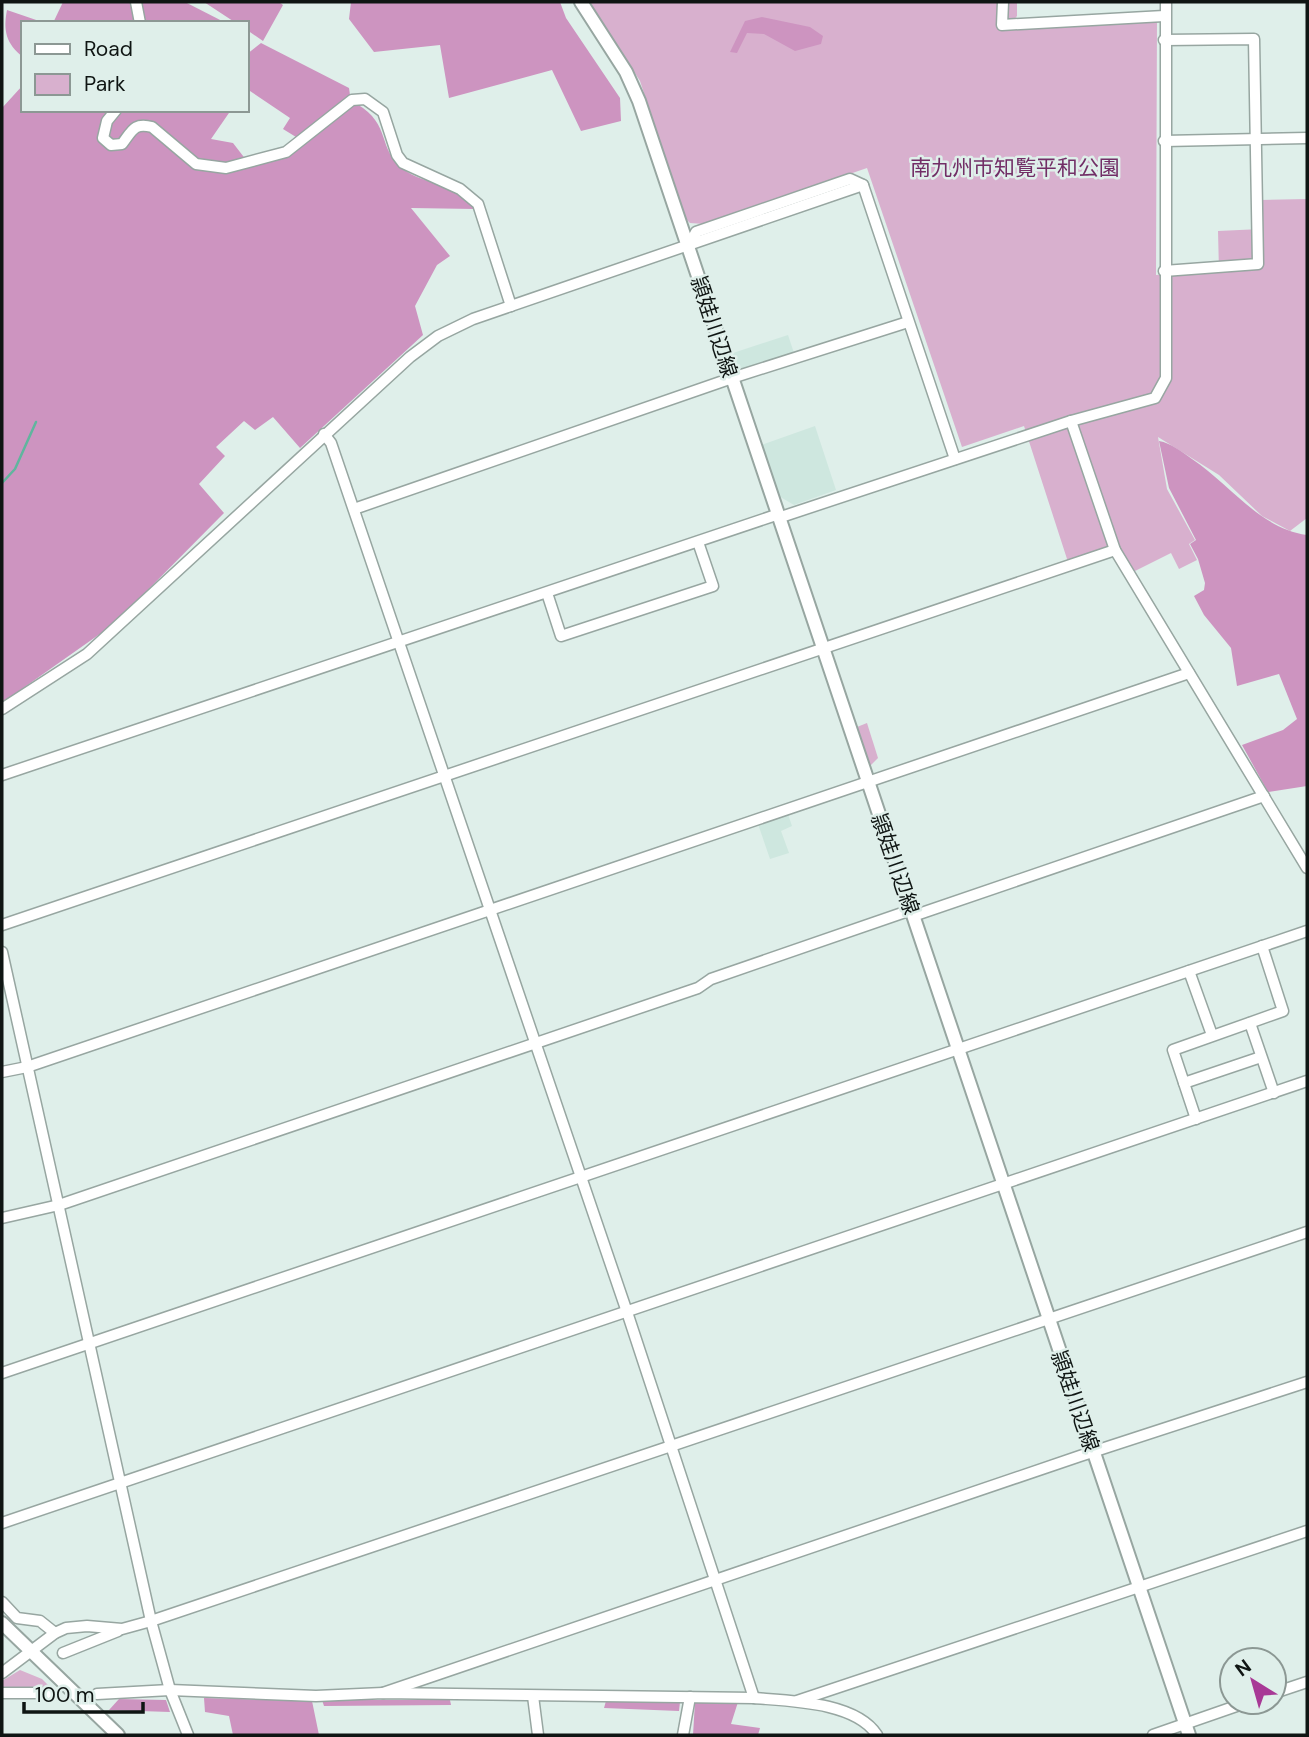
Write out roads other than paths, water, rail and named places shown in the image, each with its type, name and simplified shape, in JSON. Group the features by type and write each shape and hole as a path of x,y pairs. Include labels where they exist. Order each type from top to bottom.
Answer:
{"main road":[{"name":"頴娃川辺線","path":"581,2 633,86 1187,1729"},
{"path":"2,1623 29,1652 118,1735"}],"street":[{"path":"136,2 140,21"},
{"path":"1003,2 1002,25 1164,16"},
{"path":"2,775 955,458 1071,421 1149,401 1161,392 1166,378 1166,2"},
{"path":"1164,40 1254,39 1258,264 1164,271"},
{"path":"115,112 104,130 103,138 111,145 122,144 133,128 144,125 152,127 196,164 226,168 286,152 352,100 365,99 383,113 397,155 403,163 460,189 478,204 511,306"},
{"path":"1164,141 1307,138"},
{"path":"2,709 87,654 324,434 424,346 466,323 511,306 688,247 696,232 850,179 863,185 955,458"},
{"path":"354,509 731,379 908,322"},
{"path":"1071,421 1115,550 1307,868"},
{"path":"324,434 331,443 491,910 754,1698"},
{"path":"547,593 561,636 713,586 698,542"},
{"path":"2,925 1115,550"},
{"path":"2,1072 27,1067 1189,673"},
{"path":"2,1218 60,1205 912,913 1264,796"},
{"path":"2,1373 1307,931"},
{"path":"1196,1119 1173,1049 1283,1011 1262,946"},
{"path":"2,952 151,1621 170,1690 188,1735"},
{"path":"1189,971 1212,1035"},
{"path":"1250,1023 1274,1093"},
{"path":"1184,1083 1261,1057"},
{"path":"2,1523 1307,1082"},
{"path":"63,1653 122,1629 1307,1232"},
{"path":"383,1693 1307,1382"},
{"path":"797,1701 1307,1531"},
{"path":"2,1602 17,1618 40,1621 55,1633"},
{"path":"2,1673 55,1633 75,1626 122,1629"},
{"path":"1288,1688 1307,1682"},
{"path":"97,1694 170,1690 316,1696 383,1693 754,1698 797,1701 862,1717 877,1735"},
{"path":"2,1693 49,1693"},
{"path":"533,1696 538,1735"},
{"path":"683,1735 690,1698"},
{"path":"1153,1735 1187,1729 1218,1715"}],"waterway":[{"path":"2,483 15,469 36,422"}],"park label":[{"name":"南九州市知覧平和公園","path":"1015,168"}]}
